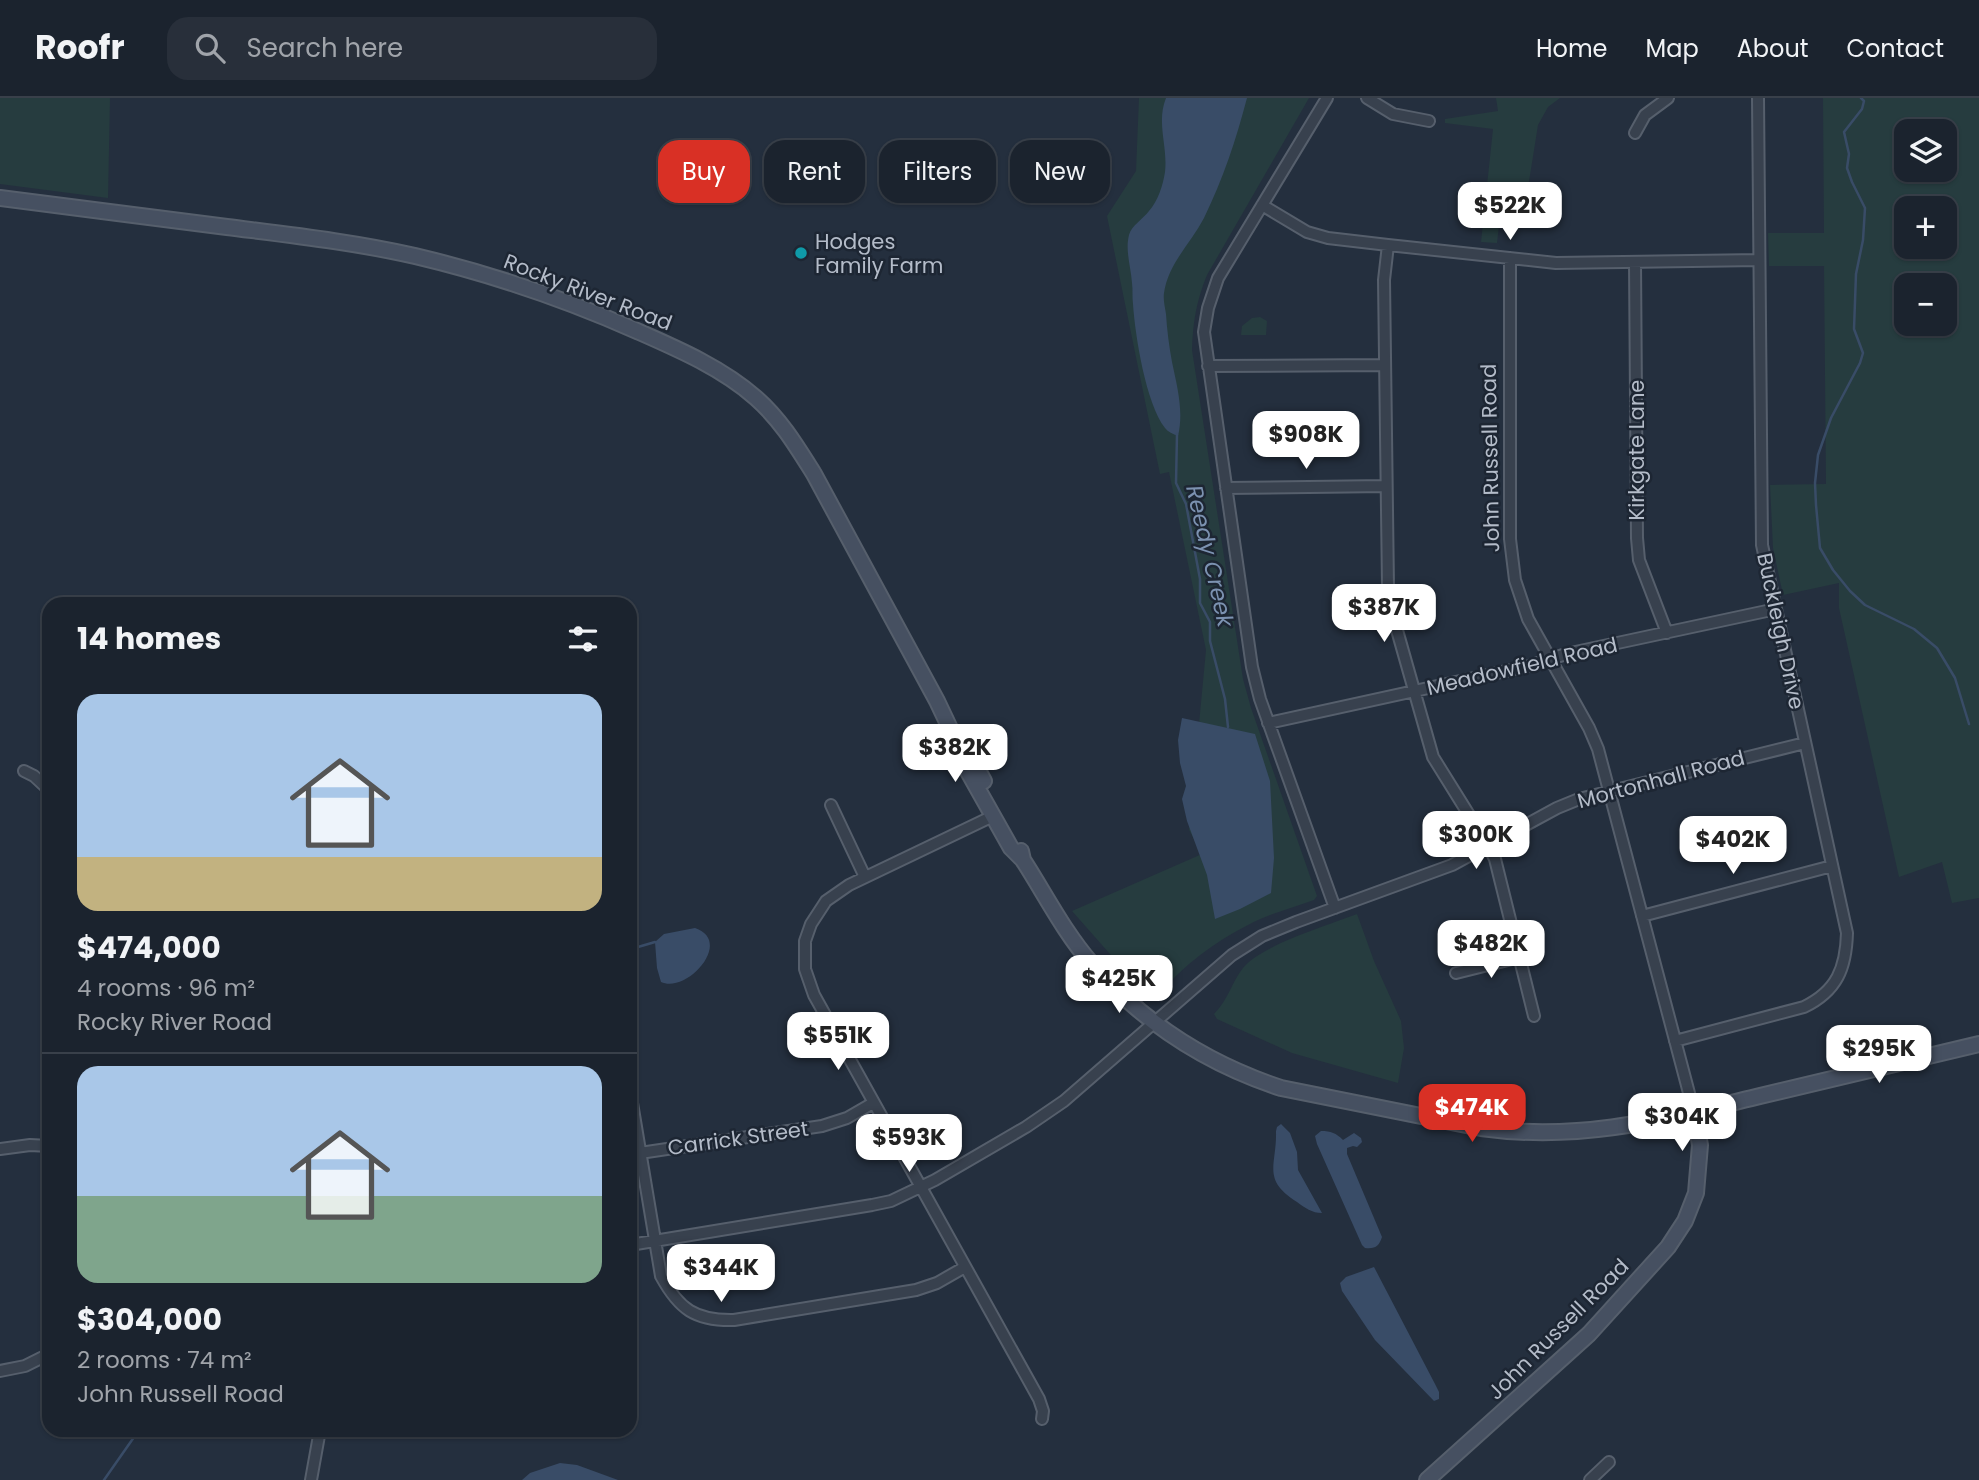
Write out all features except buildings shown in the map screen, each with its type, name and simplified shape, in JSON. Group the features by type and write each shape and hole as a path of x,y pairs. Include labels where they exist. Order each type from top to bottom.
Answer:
{"street":[{"path":"1327,98 1218,278 1208,308 1204,332 1252,667 1259,699 1335,908"},
{"path":"1367,98 1393,114 1429,121"},
{"path":"1635,133 1645,116 1668,98"},
{"name":"Buckleigh Drive","path":"1675,1041 1815,1002 1833,986 1840,975 1847,950 1847,933 1762,545 1758,98"},
{"name":"Rocky River Road","path":"0,198 310,237 416,256 487,275 580,307 702,362 748,391 776,418 792,439 937,701 955,739 957,752 1011,848 1023,860 1070,934 1091,963 1133,1004 1155,1023 1219,1064 1281,1088 1481,1128 1509,1132 1562,1133 1631,1126 1979,1044"},
{"path":"1262,205 1307,232 1328,238 1388,245 1556,263 1759,260"},
{"path":"1388,245 1384,280 1388,587 1397,632 1433,757 1495,859 1534,1016"},
{"name":"John Russell Road","path":"1427,1480 1589,1334 1673,1240 1685,1221 1696,1193 1700,1145 1694,1112 1593,738 1528,619 1516,580 1510,539 1510,258"},
{"name":"Kirkgate Lane","path":"1634,262 1637,538 1639,560 1667,633"},
{"path":"1208,366 1385,365"},
{"path":"1226,488 1387,486"},
{"name":"Meadowfield Road","path":"1268,723 1776,609"},
{"name":"Rocky River Road","path":"955,739 967,748 1019,846 1023,860"},
{"name":"Mortonhall Road","path":"637,1244 891,1201 935,1181 1064,1101 1232,955 1262,936 1452,866 1557,808 1579,799 1805,743"},
{"path":"24,771 42,782"},
{"path":"831,805 865,877"},
{"path":"993,816 849,885 826,901 811,924 805,941 805,969 814,995 1039,1399 1043,1410 1042,1419"},
{"path":"1642,916 1832,866"},
{"path":"1456,972 1520,957"},
{"name":"Carrick Street","path":"640,1153 822,1126 848,1118 873,1103"},
{"path":"637,1134 661,1276 673,1297 693,1313 717,1320 734,1320 916,1290 937,1283 965,1267"},
{"path":"0,1149 42,1146"},
{"path":"0,1371 25,1366 42,1358"},
{"path":"311,1480 319,1437"},
{"path":"1590,1480 1609,1462"}],"green space":[{"path":"0,98 110,98 108,198 0,184"},
{"path":"1139,98 1309,98 1207,275 1196,312 1192,350 1243,679 1317,896 1314,900 1256,921 1223,939 1188,965 1158,995 1117,962 1072,911 1202,854 1189,830 1206,650 1169,472 1160,474 1107,216 1136,171"},
{"path":"1496,98 1560,98 1548,107 1538,125 1527,194 1503,192 1497,243 1481,242 1493,129 1445,123 1445,119 1498,111"},
{"path":"1823,98 1979,98 1979,898 1952,903 1942,862 1899,877 1839,608 1839,583 1783,595 1773,548 1770,485 1826,484 1824,266 1769,266 1768,233 1824,233"},
{"path":"1260,317 1267,321 1266,335 1241,335 1242,326 1252,318"},
{"path":"1357,914 1374,961 1401,1021 1404,1048 1398,1083 1292,1053 1217,1019 1214,1014 1243,968 1264,951"}],"water":[{"path":"1166,98 1247,98 1217,189 1204,218 1166,282 1164,301 1180,408 1178,436 1169,432 1158,417 1147,386 1136,333 1128,247 1130,232 1152,207 1163,182 1165,162 1162,116"},
{"path":"1182,718 1255,734 1270,781 1274,858 1271,893 1215,919 1207,875 1187,821 1182,799 1186,786 1178,740"},
{"path":"695,928 706,935 710,944 702,964 683,980 672,984 661,982 655,942 664,934"},
{"path":"1281,1124 1290,1133 1297,1152 1298,1170 1322,1213 1312,1211 1286,1194 1275,1179 1273,1171 1276,1131"},
{"path":"1321,1131 1333,1133 1343,1140 1354,1133 1361,1138 1362,1142 1357,1147 1347,1148 1347,1154 1382,1237 1374,1247 1365,1248 1362,1245 1317,1144 1315,1136"},
{"path":"1374,1267 1439,1392 1439,1399 1434,1401 1375,1340 1342,1291 1340,1283 1346,1277"},
{"path":"560,1463 577,1465 618,1480 522,1480 530,1473"}],"waterway":[{"path":"1861,98 1864,101 1862,109 1844,132 1849,154 1847,168 1865,208 1863,240 1856,274 1854,329 1863,353 1831,418 1818,455 1815,483 1820,548 1833,570 1865,605 1914,629 1937,648 1955,678 1969,724"},
{"name":"Reedy Creek","path":"1177,434 1176,483 1186,504 1200,579 1200,603 1210,622 1210,641 1225,699 1228,727"},
{"path":"637,948 655,942"},
{"path":"104,1480 134,1437"}],"place":[{"name":"Hodges Family Farm","path":"801,253"}]}
